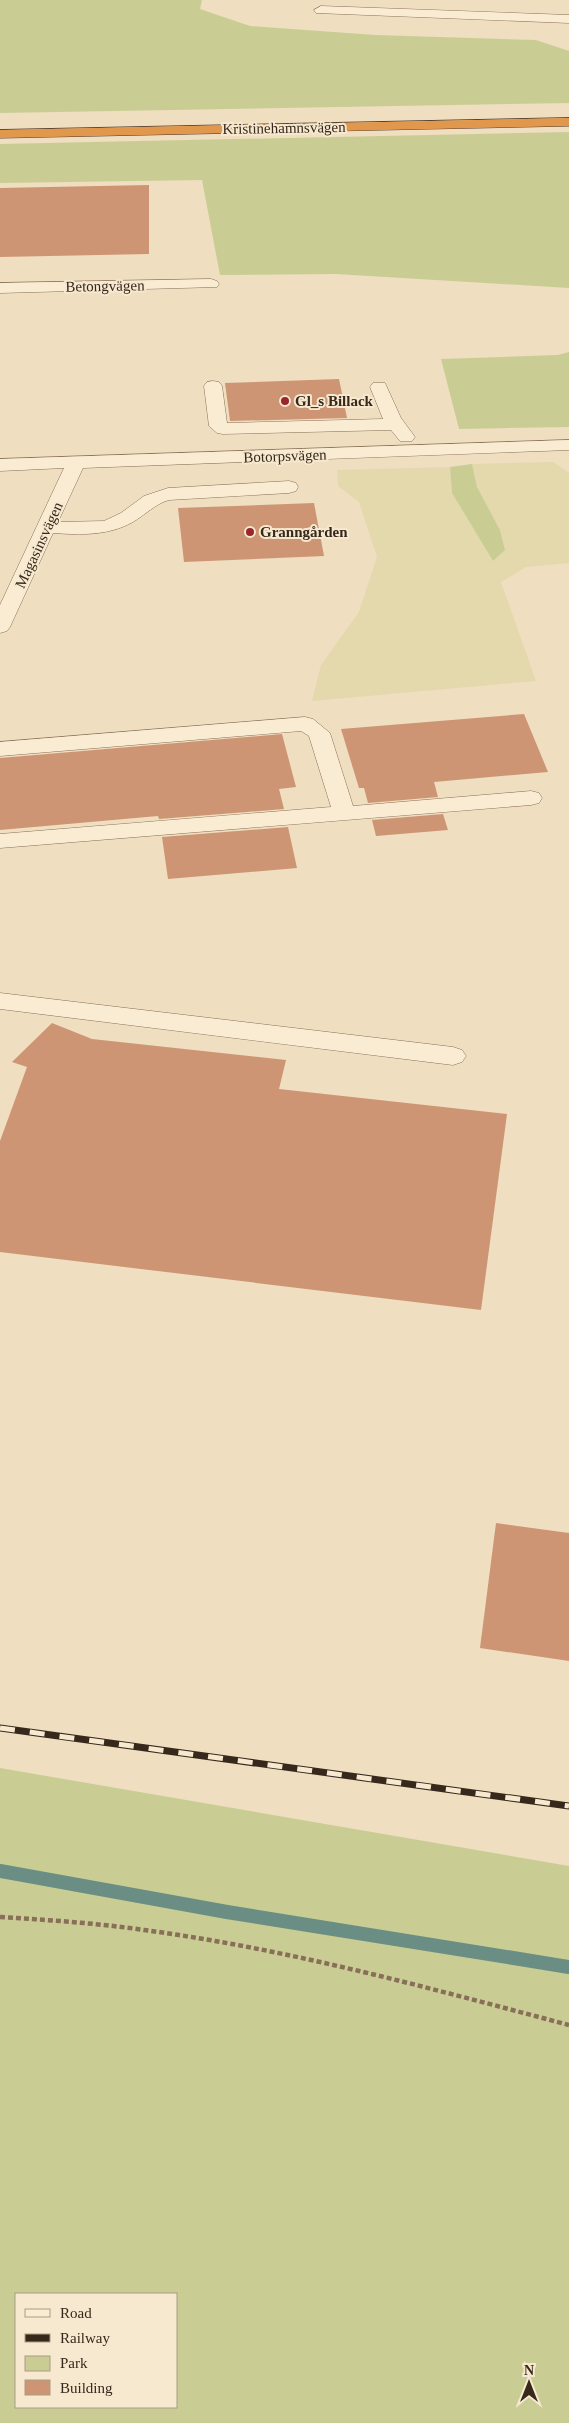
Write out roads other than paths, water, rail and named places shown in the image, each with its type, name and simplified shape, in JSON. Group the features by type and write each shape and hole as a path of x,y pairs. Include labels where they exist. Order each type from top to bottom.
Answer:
{"highway":[{"name":"Kristinehamnsvägen","path":"0,126 569,115"},
{"name":"Kristinehamnsvägen","path":"0,134 569,122"}],"street":[{"path":"321,10 569,19"},
{"name":"Betongvägen","path":"0,288 211,284"},
{"path":"213,386 218,426 223,429 396,424"},
{"path":"379,387 396,424 415,451"},
{"name":"Botorpsvägen","path":"0,465 415,451 567,448"},
{"name":"Magasinsvägen","path":"1,624 76,463"},
{"path":"47,527 89,529 106,526 126,518 152,498 168,494 289,487"},
{"path":"0,749 304,724 319,733 344,814"},
{"path":"0,841 531,798"},
{"path":"0,1001 453,1056"}],"waterway":[{"path":"0,1871 227,1912 569,1967"}],"railway":[{"path":"0,1728 569,1806"}],"place":[{"name":"Gl_s Billack","path":"285,401"},
{"name":"Granngården","path":"250,532"}]}
